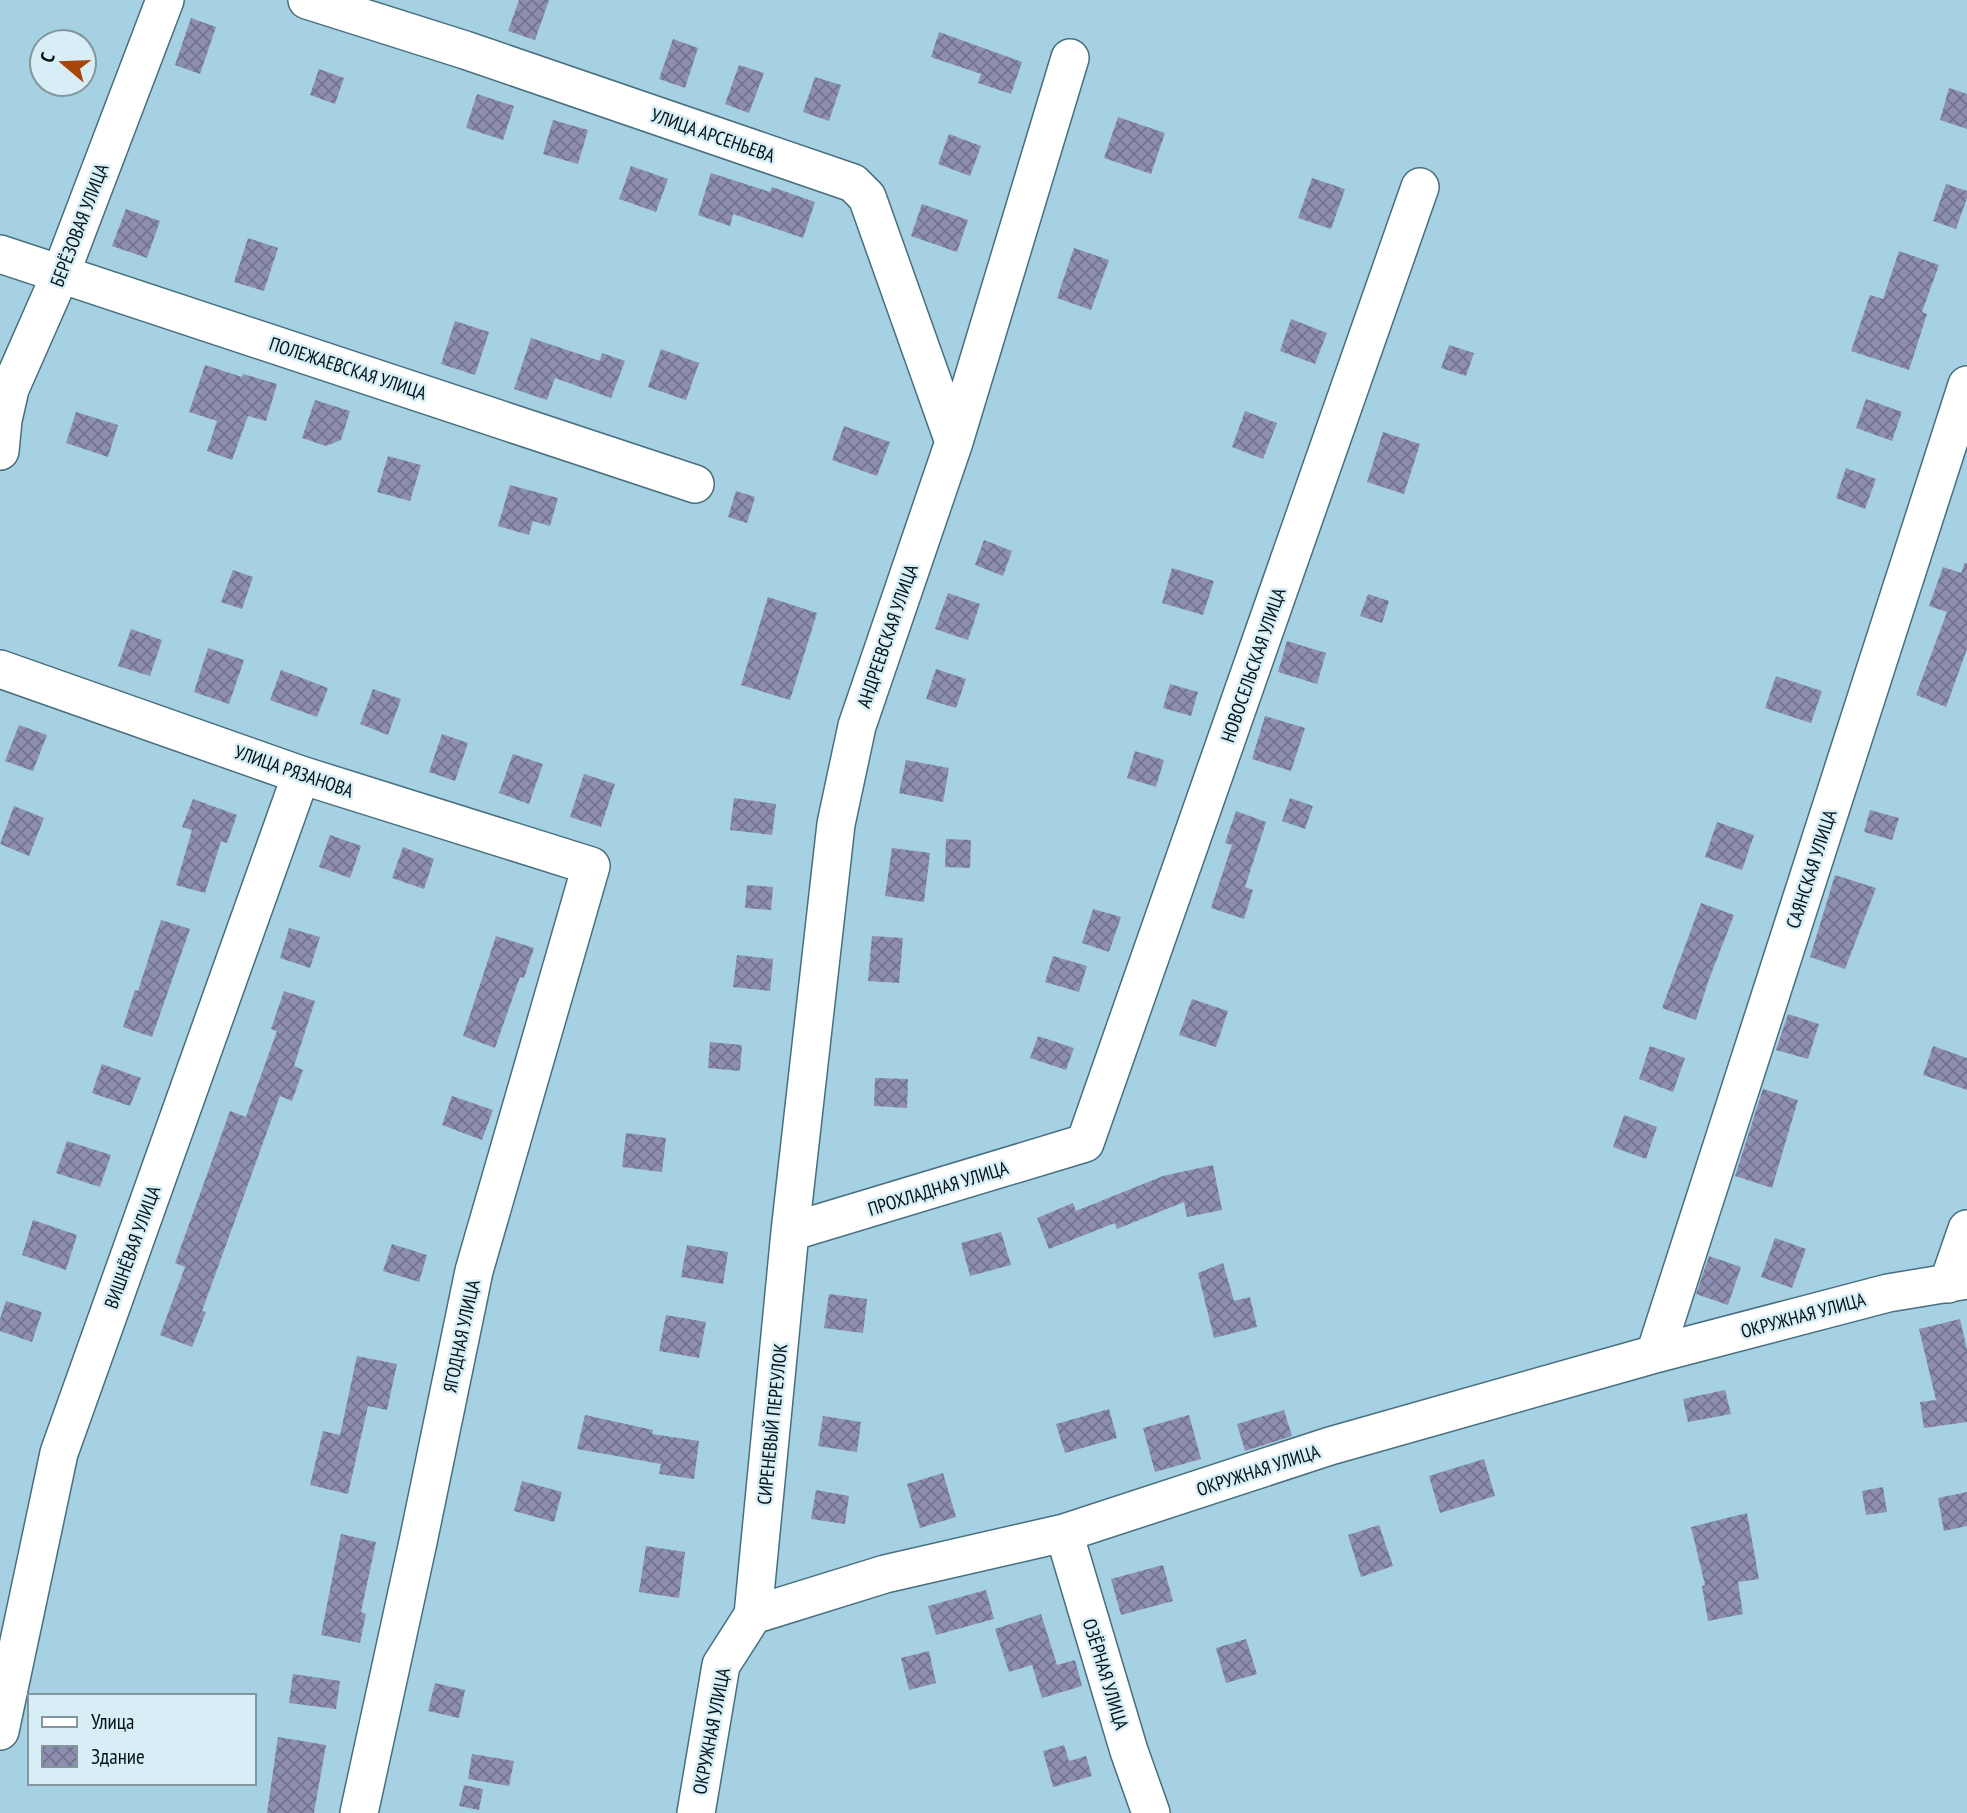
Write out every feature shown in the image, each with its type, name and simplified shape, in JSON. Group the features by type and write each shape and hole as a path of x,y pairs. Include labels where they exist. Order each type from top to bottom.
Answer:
{"street":[{"name":"БЕРЁЗОВАЯ УЛИЦА","path":"0,451 10,388 61,273 165,0"},
{"name":"УЛИЦА АРСЕНЬЕВА","path":"307,0 466,50 853,183 867,197 954,442"},
{"name":"АНДРЕЕВСКАЯ УЛИЦА","path":"790,1232 836,824 857,726 954,442 1070,58"},
{"name":"НОВОСЕЛЬСКАЯ УЛИЦА","path":"1085,1143 1420,187"},
{"name":"ПОЛЕЖАЕВСКАЯ УЛИЦА","path":"0,254 695,484"},
{"name":"САЯНСКАЯ УЛИЦА","path":"1655,1354 1967,385"},
{"name":"УЛИЦА РЯЗАНОВА","path":"0,669 301,775 591,866"},
{"name":"ВИШНЁВАЯ УЛИЦА","path":"0,1731 59,1453 301,775"},
{"name":"ЯГОДНАЯ УЛИЦА","path":"359,1813 474,1271 591,866"},
{"name":"ПРОХЛАДНАЯ УЛИЦА","path":"790,1232 1085,1143"},
{"path":"1958,1282 1967,1229"},
{"name":"СИРЕНЕВЫЙ ПЕРЕУЛОК","path":"753,1615 790,1232"},
{"name":"ОКРУЖНАЯ УЛИЦА","path":"696,1813 721,1665 753,1615 885,1574 1064,1533 1330,1446 1655,1354 1888,1293 1958,1282"},
{"name":"ОЗЁРНАЯ УЛИЦА","path":"1064,1533 1129,1751 1151,1813"}],"building":[{"path":"519,0 549,0 535,40 508,31"},
{"path":"191,18 216,27 200,74 175,65"},
{"path":"939,32 1022,62 1011,94 978,83 981,74 931,57"},
{"path":"673,39 698,48 685,88 659,79"},
{"path":"739,65 764,73 749,113 725,104"},
{"path":"319,69 344,78 335,104 310,95"},
{"path":"815,77 841,85 829,121 803,112"},
{"path":"1949,88 1967,94 1967,129 1940,120"},
{"path":"477,94 514,106 503,140 466,128"},
{"path":"1118,117 1165,133 1151,174 1104,158"},
{"path":"553,120 588,130 578,164 543,154"},
{"path":"949,134 981,146 970,176 938,164"},
{"path":"631,166 668,179 656,212 619,199"},
{"path":"711,173 770,192 772,187 815,202 803,238 733,214 730,226 698,215"},
{"path":"1312,178 1345,189 1331,229 1298,218"},
{"path":"1946,184 1967,191 1956,229 1933,221"},
{"path":"922,204 968,220 957,252 911,236"},
{"path":"126,209 160,221 147,258 112,246"},
{"path":"248,238 278,248 264,291 234,282"},
{"path":"1074,248 1109,260 1091,310 1057,298"},
{"path":"1899,251 1939,265 1922,312 1927,314 1909,370 1851,351 1870,295 1883,299"},
{"path":"1291,319 1327,333 1315,364 1280,351"},
{"path":"455,321 489,332 475,375 441,364"},
{"path":"531,338 600,361 602,353 625,361 611,398 555,378 547,400 514,389"},
{"path":"1449,345 1474,353 1466,376 1441,368"},
{"path":"661,349 699,363 686,400 648,387"},
{"path":"205,365 242,377 243,374 277,384 266,421 248,416 232,460 207,451 217,421 189,412"},
{"path":"1866,399 1902,412 1892,441 1856,428"},
{"path":"315,400 350,411 341,440 326,446 302,438"},
{"path":"1245,411 1277,423 1263,459 1232,447"},
{"path":"76,412 118,425 108,457 66,443"},
{"path":"844,426 890,442 877,476 832,460"},
{"path":"1383,432 1420,444 1404,494 1367,482"},
{"path":"388,456 421,465 410,501 377,492"},
{"path":"1846,468 1876,479 1865,509 1836,498"},
{"path":"510,485 558,498 550,526 533,521 529,535 498,526"},
{"path":"736,491 755,497 747,523 728,517"},
{"path":"984,540 1012,551 1003,576 975,565"},
{"path":"1965,563 1967,649 1946,707 1916,695 1947,612 1929,606 1943,567 1961,573"},
{"path":"1172,568 1214,581 1203,615 1162,603"},
{"path":"233,570 253,577 242,609 221,602"},
{"path":"948,593 980,604 968,640 935,629"},
{"path":"1368,594 1389,601 1382,623 1360,616"},
{"path":"768,597 817,613 790,700 741,685"},
{"path":"131,629 162,640 150,676 118,666"},
{"path":"1287,641 1326,653 1317,684 1278,672"},
{"path":"208,648 244,660 229,704 194,692"},
{"path":"936,669 966,679 956,708 926,699"},
{"path":"281,670 328,688 317,717 270,700"},
{"path":"1776,676 1822,691 1811,723 1765,708"},
{"path":"1170,684 1198,692 1191,716 1163,708"},
{"path":"373,689 401,699 388,735 360,724"},
{"path":"1265,716 1305,728 1291,771 1252,759"},
{"path":"19,725 47,735 33,771 5,761"},
{"path":"442,734 468,743 455,781 429,772"},
{"path":"1135,751 1164,760 1156,787 1127,778"},
{"path":"513,754 543,764 529,804 499,793"},
{"path":"906,760 949,768 943,802 899,793"},
{"path":"584,774 615,784 601,827 570,817"},
{"path":"734,798 776,804 772,835 730,830"},
{"path":"1290,798 1313,806 1305,829 1282,821"},
{"path":"193,799 237,815 227,843 221,841 205,893 176,885 192,830 182,827"},
{"path":"14,806 44,818 29,856 0,844"},
{"path":"1870,810 1899,818 1892,840 1864,832"},
{"path":"1236,811 1266,822 1245,887 1253,890 1244,919 1211,908 1232,845 1225,843"},
{"path":"1717,822 1754,835 1742,870 1705,857"},
{"path":"330,835 361,846 350,878 319,867"},
{"path":"946,839 971,840 970,868 945,867"},
{"path":"403,847 434,859 424,889 392,878"},
{"path":"892,848 930,853 924,902 885,896"},
{"path":"1835,875 1876,888 1845,969 1810,957"},
{"path":"747,885 773,887 771,910 745,908"},
{"path":"1701,903 1734,915 1696,1020 1662,1008"},
{"path":"1093,909 1121,917 1109,952 1082,943"},
{"path":"161,920 190,929 152,1037 123,1027"},
{"path":"289,928 320,937 310,968 280,958"},
{"path":"496,936 534,948 524,978 520,977 495,1048 463,1036"},
{"path":"872,936 903,938 899,983 868,981"},
{"path":"737,955 773,959 770,991 733,987"},
{"path":"1053,956 1087,966 1079,992 1045,982"},
{"path":"284,991 315,1001 294,1066 303,1070 292,1101 280,1096 202,1311 206,1312 192,1347 160,1335 185,1267 175,1263 230,1111 246,1117 277,1031 271,1029"},
{"path":"1192,999 1228,1011 1216,1047 1179,1035"},
{"path":"1788,1014 1819,1024 1808,1059 1776,1050"},
{"path":"1038,1036 1074,1048 1066,1070 1030,1058"},
{"path":"710,1042 742,1045 740,1071 708,1068"},
{"path":"1650,1046 1685,1058 1673,1092 1639,1079"},
{"path":"1933,1046 1967,1058 1967,1090 1923,1075"},
{"path":"102,1064 141,1078 130,1106 92,1093"},
{"path":"875,1078 908,1079 907,1108 874,1106"},
{"path":"1763,1089 1798,1100 1772,1188 1735,1176"},
{"path":"452,1096 493,1110 482,1140 442,1125"},
{"path":"1624,1115 1657,1127 1646,1159 1613,1147"},
{"path":"626,1133 666,1138 662,1172 622,1167"},
{"path":"67,1141 111,1155 100,1187 56,1173"},
{"path":"1213,1165 1222,1210 1187,1217 1184,1202 1117,1229 1115,1223 1049,1249 1037,1218 1073,1203 1076,1211 1163,1176"},
{"path":"33,1220 77,1235 66,1270 22,1255"},
{"path":"1001,1232 1011,1265 970,1276 961,1243"},
{"path":"1775,1238 1806,1249 1792,1288 1761,1277"},
{"path":"392,1244 427,1255 419,1282 383,1271"},
{"path":"687,1245 728,1252 723,1284 681,1277"},
{"path":"1709,1256 1741,1267 1728,1305 1696,1294"},
{"path":"1223,1263 1234,1301 1250,1297 1257,1327 1214,1338 1198,1273"},
{"path":"829,1294 867,1299 863,1333 824,1328"},
{"path":"6,1301 42,1312 32,1342 0,1331 0,1319"},
{"path":"666,1315 706,1322 699,1358 659,1351"},
{"path":"1960,1319 1967,1350 1967,1422 1924,1428 1920,1402 1936,1400 1919,1329"},
{"path":"357,1356 397,1364 387,1410 368,1406 348,1494 310,1485 323,1431 340,1435"},
{"path":"1725,1390 1731,1414 1688,1422 1683,1399"},
{"path":"1109,1409 1117,1438 1065,1453 1056,1424"},
{"path":"1284,1410 1292,1436 1245,1451 1237,1424"},
{"path":"585,1415 653,1430 652,1434 699,1441 694,1479 659,1474 661,1464 577,1449"},
{"path":"1189,1415 1201,1459 1155,1472 1143,1428"},
{"path":"823,1416 861,1422 857,1452 818,1446"},
{"path":"1484,1459 1495,1496 1440,1513 1429,1476"},
{"path":"943,1473 956,1517 920,1528 907,1484"},
{"path":"522,1481 562,1492 554,1522 514,1511"},
{"path":"1883,1487 1887,1512 1866,1515 1862,1491"},
{"path":"816,1490 849,1496 845,1524 811,1519"},
{"path":"1967,1492 1967,1526 1944,1531 1938,1498"},
{"path":"1747,1513 1759,1579 1738,1582 1743,1614 1708,1621 1702,1586 1705,1585 1691,1527"},
{"path":"1379,1525 1393,1566 1361,1577 1348,1535"},
{"path":"341,1534 376,1542 361,1612 366,1614 360,1643 321,1635"},
{"path":"646,1546 685,1552 679,1598 639,1592"},
{"path":"1163,1565 1173,1601 1121,1615 1111,1579"},
{"path":"986,1590 994,1619 936,1635 928,1606"},
{"path":"1041,1614 1057,1665 1075,1660 1082,1686 1042,1698 1032,1665 1009,1672 995,1629"},
{"path":"1246,1639 1257,1674 1226,1683 1216,1648"},
{"path":"929,1651 936,1683 909,1690 901,1658"},
{"path":"293,1674 340,1681 336,1709 289,1703"},
{"path":"435,1683 465,1690 459,1718 428,1711"},
{"path":"278,1737 326,1745 314,1813 267,1813"},
{"path":"1064,1745 1069,1761 1086,1756 1092,1776 1053,1787 1043,1751"},
{"path":"472,1754 514,1761 509,1786 468,1779"},
{"path":"464,1785 483,1789 479,1810 459,1806"}]}
